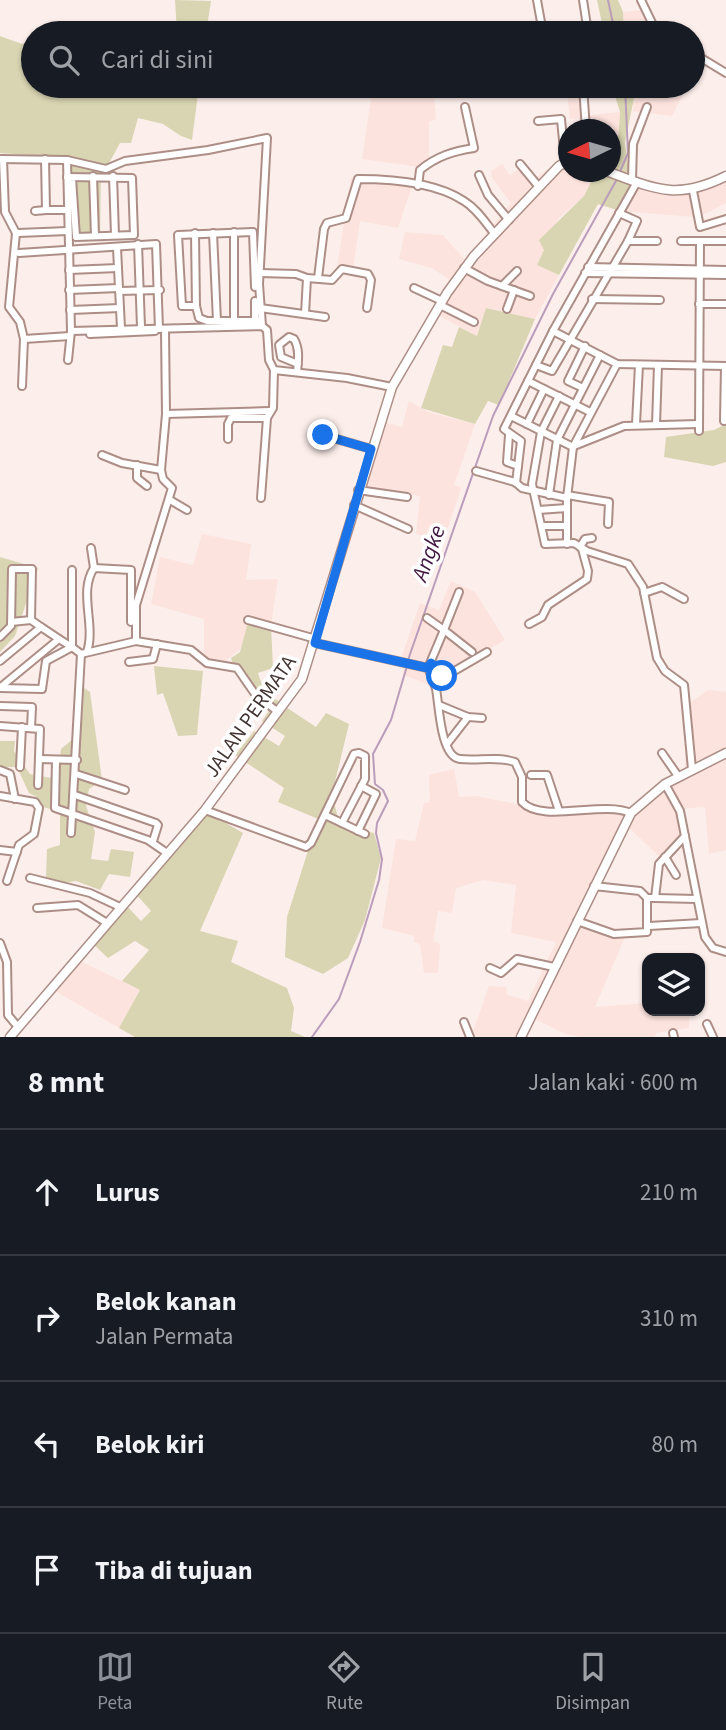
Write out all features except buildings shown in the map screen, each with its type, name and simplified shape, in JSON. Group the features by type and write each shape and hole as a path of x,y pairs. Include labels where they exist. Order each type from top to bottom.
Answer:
{"main road":[{"name":"JALAN PERMATA","path":"10,1037 205,810 302,679 316,641 358,490 392,387 464,268 494,233 558,170"},
{"path":"621,176 671,191 693,191 726,176"},
{"path":"520,1037 631,813 665,784 726,753"}],"street":[{"path":"537,0 541,21"},
{"path":"583,0 586,21"},
{"path":"641,0 651,21"},
{"path":"705,60 726,73"},
{"path":"584,98 585,119"},
{"path":"418,186 420,170 434,160 460,149 474,148 465,107"},
{"path":"516,483 521,441 503,431 553,331 619,213 632,180 634,144 647,107"},
{"path":"538,121 558,119"},
{"path":"22,386 24,339 20,323 9,307 16,233 5,212 2,159 66,160 106,169 125,161 208,150 267,138 260,323"},
{"path":"46,159 46,210"},
{"path":"66,160 76,236 134,235 134,184 131,177 70,177"},
{"path":"520,163 539,187"},
{"path":"479,175 488,195 509,220"},
{"path":"93,176 95,236"},
{"path":"113,176 115,235"},
{"path":"68,360 70,177"},
{"path":"318,278 324,229 327,223 346,218 357,180 441,191 464,201 494,233"},
{"path":"693,191 699,227 726,219"},
{"path":"35,211 68,209"},
{"path":"536,365 552,371 628,241 637,221 619,213"},
{"path":"18,233 68,231"},
{"path":"234,232 234,322"},
{"path":"197,307 181,304 177,238 181,233 254,234 260,323 267,330 269,360 274,370 261,498"},
{"path":"195,233 197,307 201,320 260,323"},
{"path":"213,233 217,321"},
{"path":"628,241 657,241"},
{"path":"681,241 726,241"},
{"path":"511,416 574,447 615,429 636,424 699,427 700,241"},
{"path":"19,253 117,248 120,244 158,245 166,414 161,470 163,480 172,485 170,500 136,605 133,639"},
{"path":"138,244 141,327"},
{"path":"117,248 121,328"},
{"path":"69,270 118,268"},
{"path":"464,268 530,296"},
{"path":"260,273 334,279 342,269 370,276 367,308"},
{"path":"586,270 726,272"},
{"path":"502,286 517,271"},
{"path":"305,314 307,278"},
{"path":"414,288 474,321"},
{"path":"69,290 160,290"},
{"path":"507,309 514,290"},
{"path":"592,299 660,300"},
{"path":"699,304 726,304"},
{"path":"70,310 120,308"},
{"path":"260,308 325,317"},
{"path":"24,339 121,328 129,331 141,327 160,329 260,323"},
{"path":"70,334 129,331 154,333 160,329"},
{"path":"553,331 617,364 726,366 724,421"},
{"path":"583,388 568,381 585,346"},
{"path":"549,495 557,440 600,355"},
{"path":"567,544 567,496 574,447 617,364"},
{"path":"636,424 639,365"},
{"path":"656,425 658,365"},
{"path":"274,370 298,368 392,387"},
{"path":"528,381 590,412"},
{"path":"527,424 544,389"},
{"path":"559,396 541,432 531,491 546,545 567,544 628,564 640,579 657,658 665,671 684,685 692,769"},
{"path":"166,414 269,415"},
{"path":"228,439 228,424 232,418 269,415"},
{"path":"323,435 371,449"},
{"path":"509,435 506,461 518,466"},
{"path":"102,455 161,470"},
{"path":"136,465 137,478 147,486"},
{"path":"476,471 516,483 519,487 531,491 609,502 608,524"},
{"path":"358,490 407,496"},
{"path":"170,500 187,510"},
{"path":"354,505 408,529"},
{"path":"538,510 567,509"},
{"path":"542,526 567,526"},
{"path":"529,624 542,617 548,605 587,579 588,571 581,548 582,542 592,538"},
{"path":"71,833 84,653 91,640 87,579 94,568 91,548"},
{"path":"94,568 131,570 133,639"},
{"path":"0,637 11,626 12,569 33,569 32,620"},
{"path":"72,570 72,647"},
{"path":"644,593 662,587 684,599"},
{"path":"459,593 430,665 442,732 458,759 480,757 515,762 522,777 524,804 538,810 616,808 631,813"},
{"path":"427,618 472,652"},
{"path":"11,622 32,620 84,653 133,639 191,650 207,663 237,668 255,694 278,712"},
{"path":"248,620 316,641 430,665 444,677 487,652"},
{"path":"0,661 41,627"},
{"path":"0,688 59,639"},
{"path":"129,662 153,659 157,644"},
{"path":"0,688 42,689 46,661 72,647"},
{"path":"439,705 468,717 482,718"},
{"path":"0,706 32,707 31,728"},
{"path":"447,744 468,717"},
{"path":"0,726 40,729 38,785"},
{"path":"20,767 22,727"},
{"path":"205,810 302,847 311,843 357,753 365,756 365,779 342,823"},
{"path":"662,753 678,776"},
{"path":"39,759 77,760"},
{"path":"56,760 55,808 153,841 167,853"},
{"path":"0,770 10,774 15,799"},
{"path":"76,774 125,790"},
{"path":"531,775 547,775 558,811"},
{"path":"665,784 680,811 701,923 713,948 726,952"},
{"path":"325,815 362,832 376,793 361,786"},
{"path":"75,795 156,822 158,825 153,841"},
{"path":"0,796 35,802 39,808 34,834 19,845 7,881"},
{"path":"655,898 656,870 685,836"},
{"path":"0,850 17,852"},
{"path":"665,857 676,875"},
{"path":"30,878 90,892 120,908"},
{"path":"577,921 614,934 641,935 648,932 647,898 640,891 593,886"},
{"path":"647,898 696,899"},
{"path":"37,908 78,905 107,923"},
{"path":"649,926 701,923"},
{"path":"0,943 8,1015 18,1027"},
{"path":"490,968 501,973 517,960 554,967"},
{"path":"464,1021 470,1037"},
{"path":"707,1024 713,1037"}],"shaded area":[{"path":"175,0 211,1 208,21 176,21"},
{"path":"597,0 618,0 623,21 601,21"},
{"path":"645,10 652,21 623,21 623,12"},
{"path":"0,36 21,44 21,98 197,98 192,140 163,124 138,118 131,143 120,143 108,165 101,168 100,237 68,236 67,158 0,153"},
{"path":"371,98 434,98 436,119 429,122 429,162 420,167 362,159"},
{"path":"568,98 584,98 586,116 620,112 620,119 570,119"},
{"path":"616,98 634,98 625,143 629,172 640,178 620,211 598,204 559,275 537,265 544,250 539,240 584,196 591,182 621,182 620,119"},
{"path":"634,98 681,98 672,116 633,111"},
{"path":"558,162 558,182 591,182 584,196 558,219 537,265 559,275 535,319 487,308 477,336 434,313 454,283 432,268 399,259 405,232 443,235 465,260 511,203 492,178 491,171 502,164 510,175 521,167 532,181"},
{"path":"726,173 726,203 707,213 694,217 620,211 640,178 674,189 694,186"},
{"path":"351,178 412,186 398,228 360,221 353,269 337,267"},
{"path":"486,308 535,319 499,405 488,401 475,424 421,408 443,345 452,347 459,327 477,336"},
{"path":"409,401 428,412 475,424 454,485 461,488 447,531 430,525 425,536 416,534 420,496 362,487 381,421 402,427"},
{"path":"726,424 726,462 713,466 664,457 666,437 714,430"},
{"path":"202,534 251,544 246,580 278,579 271,625 224,662 204,661 204,619 151,604 160,557 193,565"},
{"path":"0,557 38,568 15,636 0,652"},
{"path":"451,581 475,592 505,640 473,658 446,678 445,686 434,692 427,684 404,675 402,656 420,603 439,610"},
{"path":"248,622 271,625 273,668 258,673 267,690 291,711 316,727 326,713 349,724 332,794 340,826 374,833 381,858 365,920 348,958 323,974 285,957 287,917 318,819 278,802 284,788 235,755 254,731 279,746 285,736 262,721 269,711 245,688 231,658 240,652"},
{"path":"154,666 203,671 197,735 178,736 163,693 157,695"},
{"path":"84,688 90,692 102,780 89,789 86,806 95,832 91,859 108,861 111,849 134,852 130,877 109,874 100,890 76,881 59,884 46,877 47,849 60,845 60,812 40,806 37,797 29,793 17,767 0,767 0,741 15,741 14,751 30,774 57,779 61,749 79,734 77,692"},
{"path":"708,690 726,692 726,850 709,854 705,807 680,809 680,834 661,858 624,823 577,919 625,937 595,1007 642,1003 642,1016 689,1016 689,1028 656,1033 655,1037 581,1037 565,1034 525,1014 515,1037 471,1037 489,986 506,987 507,995 528,1001 556,942 511,933 516,885 483,880 456,888 452,913 438,911 433,941 440,944 438,973 424,973 420,944 414,942 414,936 382,928 396,839 415,841 424,803 430,802 429,775 454,769 459,797 476,796 546,810 632,810 685,775 685,706"},
{"path":"205,811 243,833 200,931 238,941 231,962 287,988 294,1008 291,1031 305,1037 135,1037 119,1028 140,990 122,981 149,950 135,941 108,958 90,941 125,904 141,921 151,911 135,893"},
{"path":"76,959 140,990 119,1028 50,988"}],"waterway":[{"name":"Angke","path":"608,0 612,21"},
{"name":"Angke","path":"621,169 628,153 626,98"},
{"name":"Angke","path":"408,660 493,416 553,294 615,182"},
{"name":"Angke","path":"312,1037 339,999 379,880 382,859 376,833 377,823 388,801 383,790 375,784 373,754 391,720 407,666"}],"route":[{"path":"323,435 371,449 315,643 428,668 431,663 442,676"}]}
